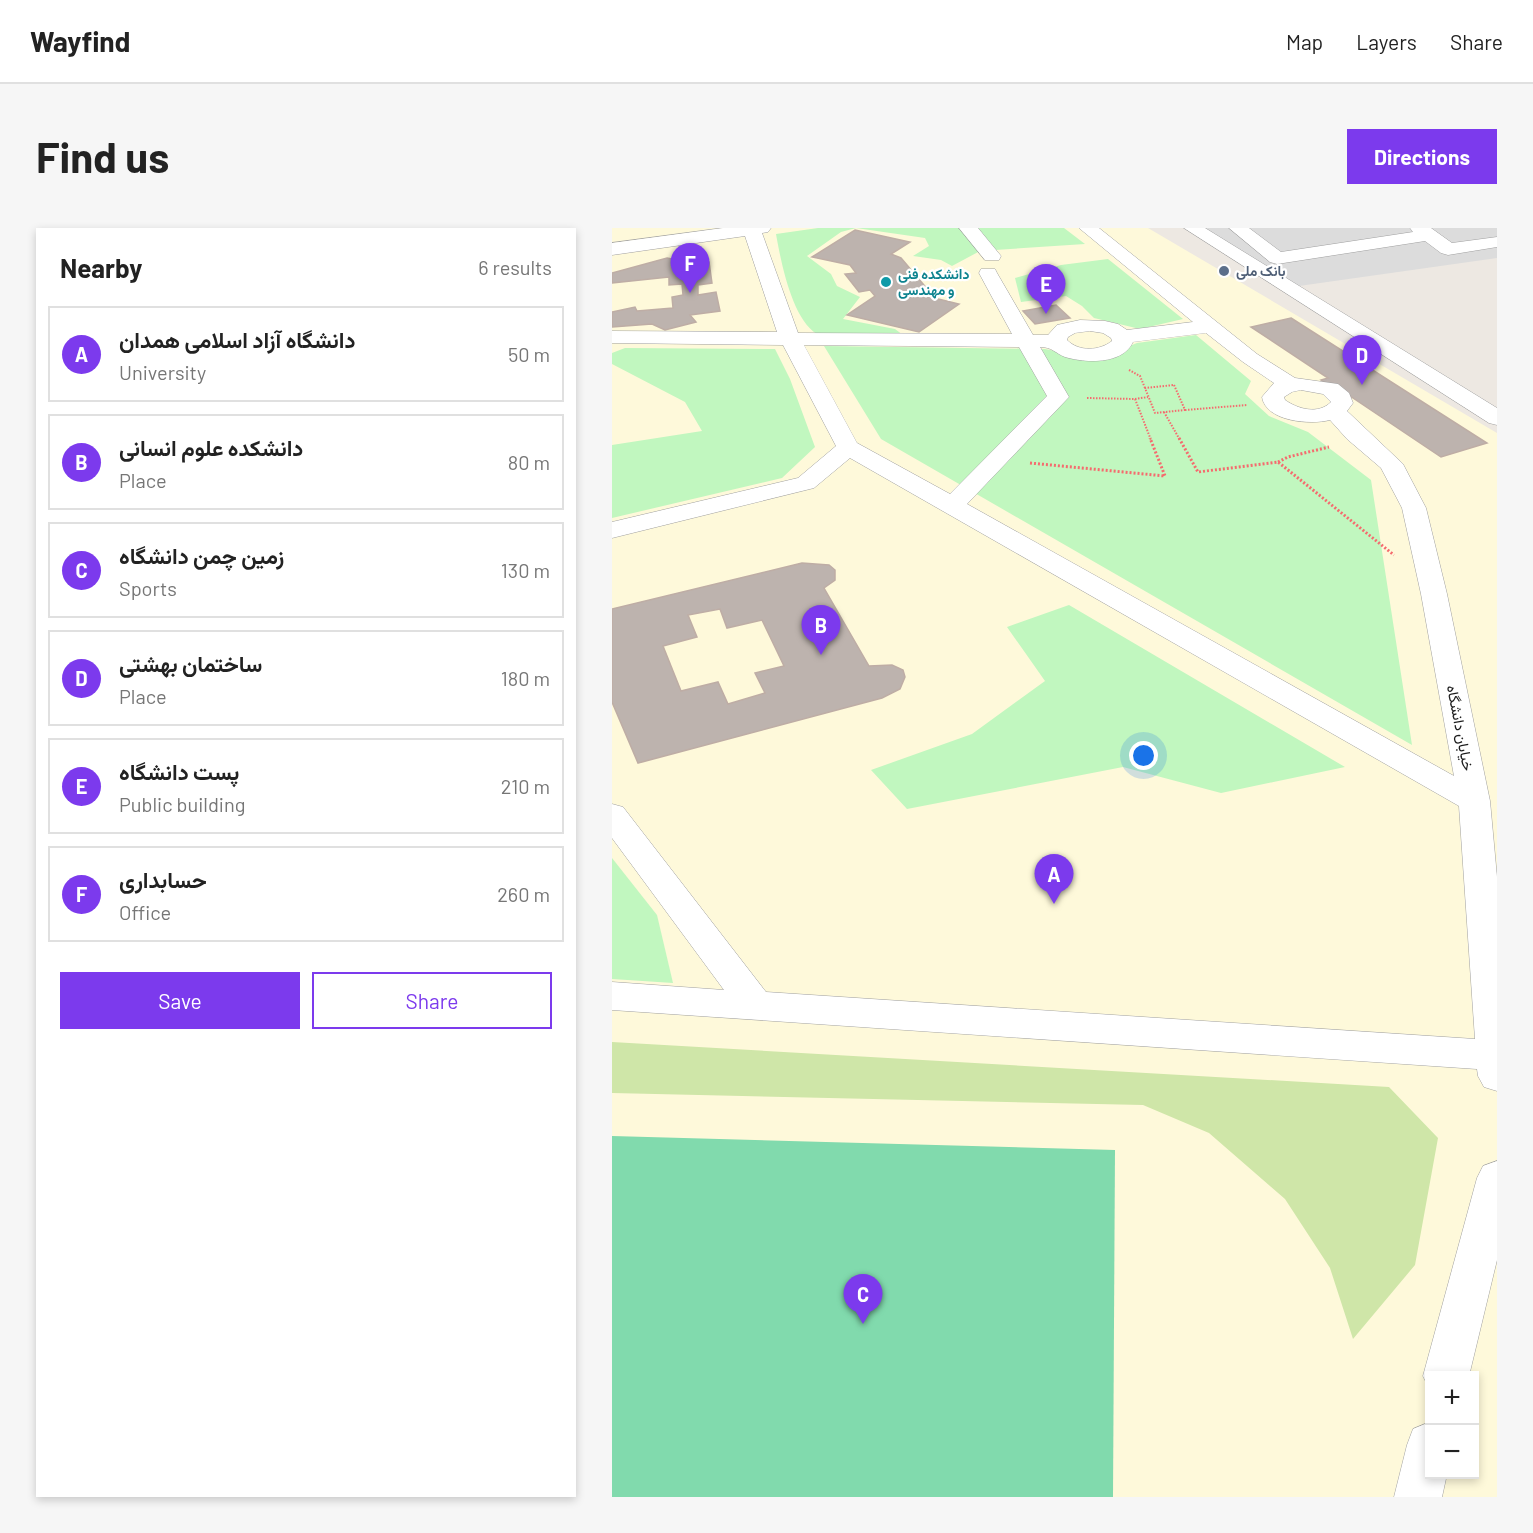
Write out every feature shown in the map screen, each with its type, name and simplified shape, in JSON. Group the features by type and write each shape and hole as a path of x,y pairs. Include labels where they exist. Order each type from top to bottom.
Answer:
{"street":[{"path":"612,249 755,228 789,339 848,447 1474,801"},
{"path":"951,507 1058,397 1026,341 990,265 968,228"},
{"path":"1088,228 1250,358 1291,385"},
{"path":"1193,228 1497,418"},
{"path":"1238,228 1277,258 1430,230 1448,249 1497,242"},
{"path":"1122,337 1123,342 1119,347 1104,353 1073,352 1056,341 1056,336 1061,331 1090,325 1111,329 1122,337 1211,327"},
{"path":"612,338 1056,341"},
{"path":"1311,384 1337,393 1342,403 1334,411 1324,414 1300,415 1289,412 1274,403 1273,397 1275,392 1291,385 1311,384"},
{"name":"خیابان دانشگاه","path":"1334,411 1362,440 1391,464 1414,508 1431,582 1474,801 1496,1067"},
{"path":"612,530 806,483 848,447"},
{"path":"612,814 757,1006"},
{"path":"612,996 1496,1067"},
{"path":"1447,1371 1497,1178"},
{"path":"1418,1497 1425,1467"}],"path":[{"path":"1104,353 1114,362 1140,376 1155,413 1274,403"},
{"path":"1143,388 1174,385 1185,410"},
{"path":"1058,397 1135,399 1148,397"},
{"path":"997,460 1165,476 1135,399"},
{"path":"1164,412 1198,472 1278,462 1288,457 1362,440"},
{"path":"1278,462 1381,547 1431,582"}],"shaded area":[{"path":"612,228 1148,228 1497,433 1497,1497 612,1497"},
{"path":"1203,228 1497,228 1497,258 1299,286"}],"green space":[{"path":"818,228 856,228 841,232 807,256 831,274 837,286 860,297 843,319 895,329 903,335 817,334 808,327 789,289 776,234"},
{"path":"856,228 1064,228 1085,244 980,251 952,266 941,260 913,256 929,246 925,238"},
{"path":"1108,259 1183,319 1140,329 1094,318 1082,306 1066,296 1021,302 1015,278 1061,265"},
{"path":"1196,335 1251,381 1245,394 1269,416 1308,432 1371,480 1412,745 881,439 824,346 1045,349 1097,359 1137,343"},
{"path":"625,348 775,349 790,379 815,447 782,478 612,518 612,445 702,431 685,402 612,364 612,353"},
{"path":"1069,605 1345,767 1221,793 1123,767 907,809 871,770 972,734 1045,681 1007,627"},
{"path":"612,858 657,915 673,983 612,979"},
{"path":"612,1042 1389,1087 1438,1138 1415,1265 1353,1339 1330,1268 1285,1199 1209,1133 1143,1105 612,1093"},
{"path":"612,1136 1115,1150 1113,1497 612,1497"}],"building":[{"name":"دانشکده فنی و مهندسی","path":"855,230 910,242 891,254 901,258 929,291 922,295 959,304 919,332 847,315 875,296 870,290 859,292 845,274 856,273 850,265 812,257"},
{"path":"667,258 677,260 682,265 709,262 712,283 698,285 698,295 716,292 720,311 690,315 696,322 665,330 652,324 612,327 612,312 635,307 637,311 673,308 672,297 683,295 682,284 669,285 669,277 612,283 612,273"},
{"path":"1056,305 1070,318 1035,324 1023,311"},
{"path":"1291,318 1487,443 1441,457 1341,390 1336,391 1321,380 1328,378 1251,327"},
{"path":"802,563 829,565 835,570 835,580 824,588 869,666 892,665 903,670 905,677 900,689 882,698 638,763 612,702 612,609","holes":["720,609 727,628 762,620 784,666 755,673 765,693 728,704 718,682 681,691 663,646 697,637 688,615"]}],"place":[{"name":"بانک ملی","path":"1224,271"},
{"name":"دانشکده فنی و مهندسی","path":"886,282"},
{"name":"حسابداری","path":"690,293"},
{"name":"پست دانشگاه","path":"1046,314"},
{"name":"ساختمان بهشتی","path":"1362,385"},
{"name":"دانشکده علوم انسانی","path":"821,655"},
{"name":"دانشگاه آزاد اسلامی همدان","path":"1054,904"},
{"name":"زمین چمن دانشگاه","path":"863,1324"}]}
